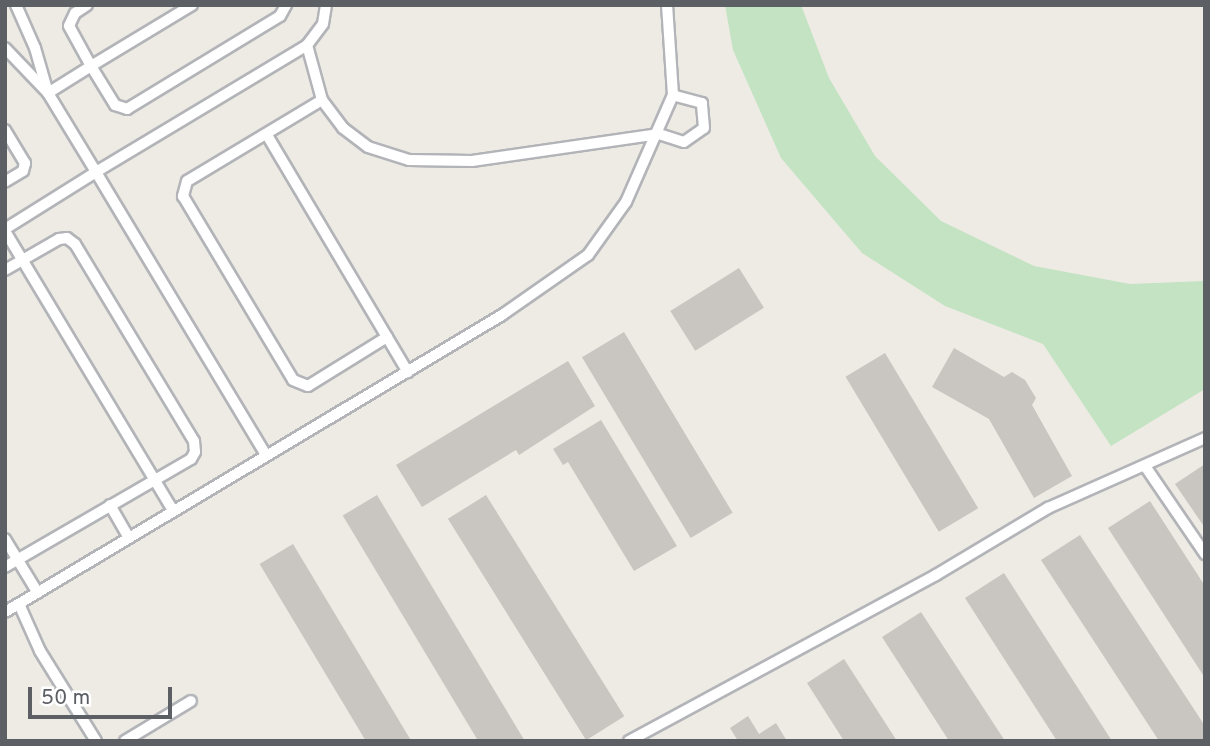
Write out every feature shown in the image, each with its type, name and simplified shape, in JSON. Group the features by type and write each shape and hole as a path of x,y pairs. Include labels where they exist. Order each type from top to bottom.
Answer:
{"lane":[{"path":"16,5 35,48 48,93"},
{"path":"87,5 75,13 69,26 115,105 127,109 280,16 286,5"},
{"path":"48,93 192,5"},
{"path":"173,511 5,230 307,45 323,24 326,5"},
{"path":"5,612 547,287 588,255 626,202 659,134 673,95 667,5"},
{"path":"307,45 322,100 343,128 368,147 409,160 472,161 659,134 684,142 704,128 702,103 673,95"},
{"path":"5,48 48,93 266,455"},
{"path":"322,100 187,181 183,196 293,380 308,386 387,337"},
{"path":"5,130 25,163 23,171 5,181"},
{"path":"267,135 408,372"},
{"path":"5,270 59,239 67,238 75,244 187,430 195,452 191,459 5,567"},
{"path":"629,741 936,575 1048,508 1205,438"},
{"path":"1145,466 1205,554"},
{"path":"110,505 129,538"},
{"path":"5,539 38,593"},
{"path":"19,604 40,651 96,741"},
{"path":"125,741 139,737 191,701"}],"green space":[{"path":"725,5 801,5 829,78 875,156 941,221 1034,266 1130,284 1205,281 1205,389 1111,446 1043,344 945,306 862,253 781,158 733,50"}],"building":[{"path":"739,268 764,308 695,351 670,311"},
{"path":"624,332 733,513 691,538 582,357"},
{"path":"954,348 1004,377 1012,372 1025,380 1036,398 1032,405 1072,476 1034,498 989,419 932,387"},
{"path":"885,353 978,508 939,532 846,377"},
{"path":"568,361 595,406 519,455 516,450 422,507 396,465"},
{"path":"601,420 677,546 634,571 568,462 563,465 553,449"},
{"path":"1205,464 1205,528 1175,484"},
{"path":"377,495 525,741 478,741 343,516"},
{"path":"486,495 624,716 586,740 448,519"},
{"path":"1150,501 1205,586 1205,678 1108,528"},
{"path":"1080,535 1205,726 1205,741 1159,741 1041,560"},
{"path":"293,544 411,741 366,741 260,564"},
{"path":"1004,573 1112,741 1057,741 965,598"},
{"path":"921,612 1005,741 949,741 882,637"},
{"path":"844,659 897,741 844,741 807,683"},
{"path":"748,716 759,734 776,723 787,741 738,741 730,728"}]}
